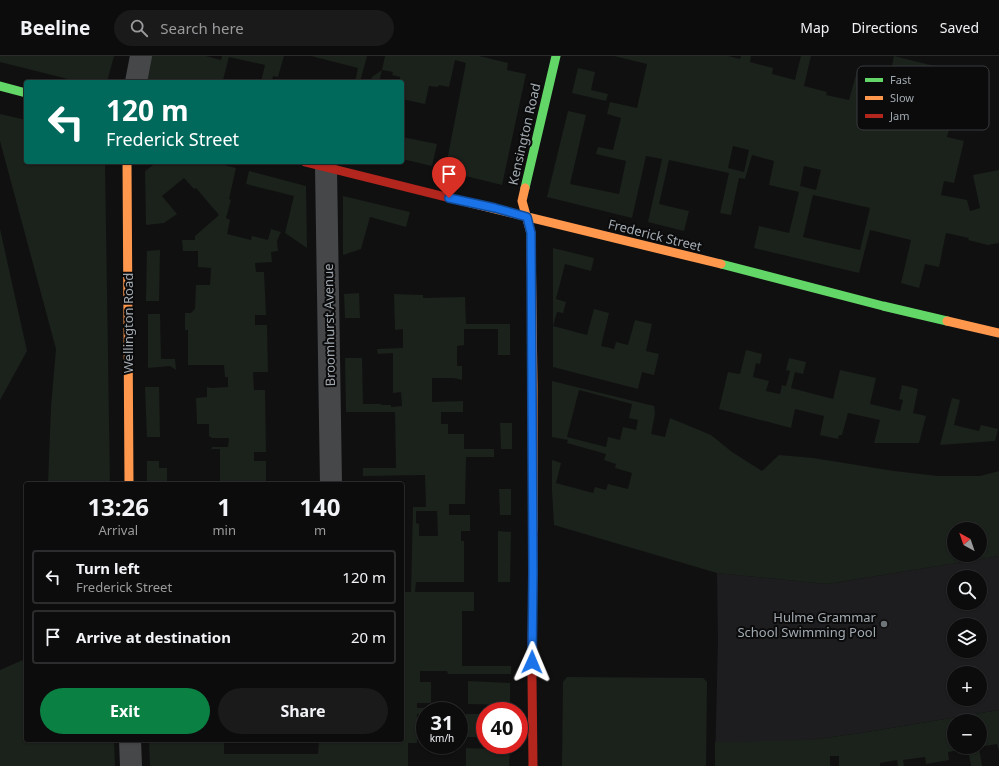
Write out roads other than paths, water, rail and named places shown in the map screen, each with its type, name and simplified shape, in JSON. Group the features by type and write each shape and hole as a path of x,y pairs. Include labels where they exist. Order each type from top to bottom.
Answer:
{"street":[{"path":"136,80 142,56"},
{"name":"Kensington Road","path":"533,766 533,386 531,233 522,201 556,56"},
{"path":"0,86 24,92"},
{"name":"Wellington Road","path":"127,164 129,482"},
{"name":"Frederick Street","path":"313,164 721,264 884,306 999,333"},
{"name":"Broomhurst Avenue","path":"326,167 331,482"},
{"path":"130,742 130,766"}],"place":[{"name":"Hulme Grammar School Swimming Pool","path":"884,624"}]}
